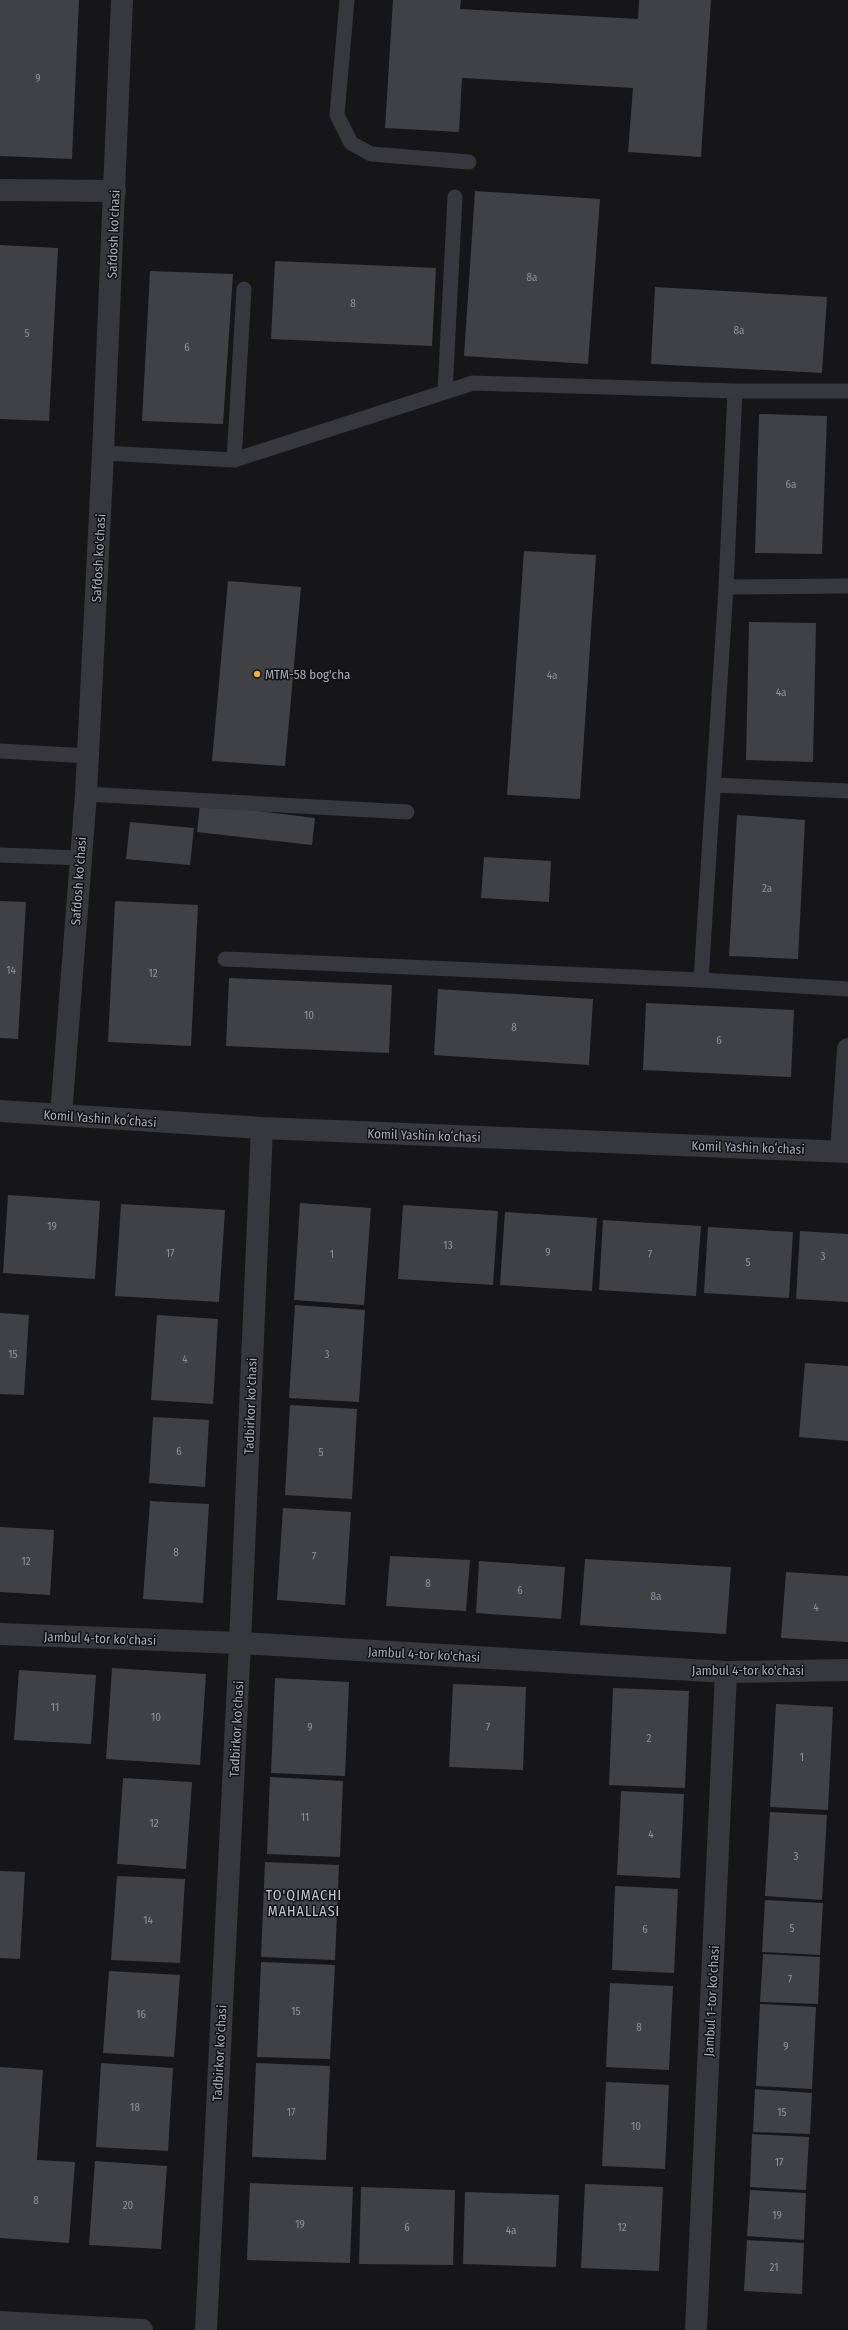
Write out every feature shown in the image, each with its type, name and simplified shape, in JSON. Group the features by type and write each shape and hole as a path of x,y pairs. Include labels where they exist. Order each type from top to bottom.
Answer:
{"street":[{"name":"Safdosh ko'chasi","path":"61,1115 86,794 115,191 122,0"},
{"path":"0,190 115,191"},
{"path":"844,1151 848,1049"},
{"name":"Komil Yashin koʻchasi","path":"0,1111 262,1128 844,1151"},
{"name":"Tadbirkor ko'chasi","path":"206,2330 240,1643 262,1128"},
{"name":"Jambul 4-tor ko'chasi","path":"0,1634 240,1643 726,1672 848,1670"},
{"name":"Jambul 1-tor ko'chasi","path":"696,2330 726,1672"},
{"path":"0,2322 142,2330"}],"lane":[{"path":"347,0 337,115 351,143 371,154 469,162"},
{"path":"445,392 455,198"},
{"path":"234,460 244,289"},
{"path":"103,453 234,460 473,383 735,391 848,391"},
{"path":"701,980 726,587 735,391"},
{"path":"726,587 848,586"},
{"path":"0,751 88,756"},
{"path":"714,785 848,791"},
{"path":"86,794 407,812"},
{"path":"0,855 80,858"},
{"path":"225,958 701,980 848,989"}],"building":[{"path":"0,0 79,0 72,159 0,156"},
{"path":"393,0 461,0 460,9 638,19 639,0 711,0 701,157 628,152 633,88 462,78 459,132 385,128"},
{"path":"475,191 600,199 588,364 464,356"},
{"path":"0,245 58,248 49,421 0,419"},
{"path":"275,261 436,268 432,346 271,339"},
{"path":"150,271 233,274 223,424 142,421"},
{"path":"655,287 827,297 822,373 651,364"},
{"path":"759,414 827,416 822,554 755,553"},
{"path":"524,551 596,555 580,799 507,795"},
{"name":"MTM-58 bog'cha","path":"228,581 301,587 285,766 212,761"},
{"path":"749,622 816,623 813,762 746,760"},
{"path":"200,804 315,818 312,845 197,832"},
{"path":"737,815 805,820 798,959 729,956"},
{"path":"130,822 194,828 190,865 126,859"},
{"path":"484,857 551,861 549,902 481,898"},
{"path":"0,901 26,902 18,1039 0,1038"},
{"path":"115,901 198,905 191,1046 108,1042"},
{"path":"229,978 392,985 389,1053 226,1046"},
{"path":"438,989 593,999 589,1065 434,1055"},
{"path":"646,1003 794,1010 791,1077 643,1070"},
{"path":"8,1195 100,1201 95,1279 3,1273"},
{"path":"300,1203 371,1208 364,1305 294,1300"},
{"path":"121,1204 225,1210 219,1302 115,1296"},
{"path":"403,1205 498,1211 493,1285 398,1279"},
{"path":"505,1212 597,1218 592,1291 500,1285"},
{"path":"603,1220 701,1226 696,1296 599,1290"},
{"path":"708,1227 793,1232 789,1298 704,1293"},
{"path":"800,1231 848,1234 848,1302 796,1299"},
{"path":"295,1305 365,1310 359,1402 289,1398"},
{"path":"0,1313 29,1315 24,1395 0,1394"},
{"path":"157,1315 218,1319 213,1404 151,1400"},
{"path":"805,1363 848,1366 848,1441 799,1437"},
{"path":"290,1405 357,1409 352,1499 285,1495"},
{"path":"153,1417 209,1420 205,1487 149,1483"},
{"path":"150,1501 209,1504 203,1603 143,1599"},
{"path":"283,1508 351,1512 345,1605 277,1600"},
{"path":"0,1527 54,1530 50,1595 0,1592"},
{"path":"390,1556 470,1560 466,1611 386,1606"},
{"path":"585,1559 731,1567 726,1634 580,1625"},
{"path":"479,1561 565,1567 561,1619 476,1613"},
{"path":"786,1572 848,1576 848,1642 781,1638"},
{"path":"112,1668 206,1674 200,1765 106,1759"},
{"path":"19,1670 96,1675 91,1744 14,1740"},
{"path":"275,1678 349,1682 345,1776 271,1773"},
{"path":"453,1684 526,1687 523,1770 449,1767"},
{"path":"613,1688 689,1691 685,1788 609,1785"},
{"path":"776,1704 833,1707 828,1810 770,1807"},
{"path":"270,1777 343,1781 340,1857 267,1854"},
{"path":"123,1778 192,1782 186,1869 117,1864"},
{"path":"621,1791 684,1794 680,1878 617,1875"},
{"path":"770,1812 827,1815 822,1900 765,1896"},
{"path":"265,1862 339,1865 335,1960 261,1957"},
{"path":"0,1871 25,1872 20,1959 0,1958"},
{"path":"117,1876 185,1879 180,1963 111,1960"},
{"path":"615,1886 678,1889 674,1973 612,1970"},
{"path":"765,1900 823,1903 820,1955 762,1952"},
{"path":"763,1954 820,1957 818,2004 760,2002"},
{"path":"261,1962 335,1965 330,2059 257,2057"},
{"path":"109,1971 180,1975 174,2057 103,2053"},
{"path":"610,1983 673,1986 669,2070 606,2067"},
{"path":"760,2004 816,2007 812,2089 756,2086"},
{"path":"101,2063 173,2068 168,2151 96,2147"},
{"path":"256,2063 330,2066 326,2160 252,2157"},
{"path":"0,2067 43,2070 37,2160 75,2162 69,2243 0,2238"},
{"path":"606,2082 669,2085 665,2169 602,2166"},
{"path":"755,2089 812,2093 810,2134 753,2132"},
{"path":"752,2134 809,2137 806,2190 750,2187"},
{"path":"95,2161 167,2166 161,2249 89,2245"},
{"path":"250,2183 353,2187 350,2263 247,2260"},
{"path":"585,2184 663,2187 659,2271 581,2268"},
{"path":"361,2187 455,2190 453,2265 359,2264"},
{"path":"750,2190 806,2193 804,2240 747,2236"},
{"path":"465,2192 559,2195 556,2267 463,2264"},
{"path":"747,2240 804,2243 802,2294 744,2291"}],"place":[{"name":"MTM-58 bog'cha","path":"257,674"}],"district":[{"name":"TO'QIMACHI MAHALLASI","path":"304,1904"}]}
